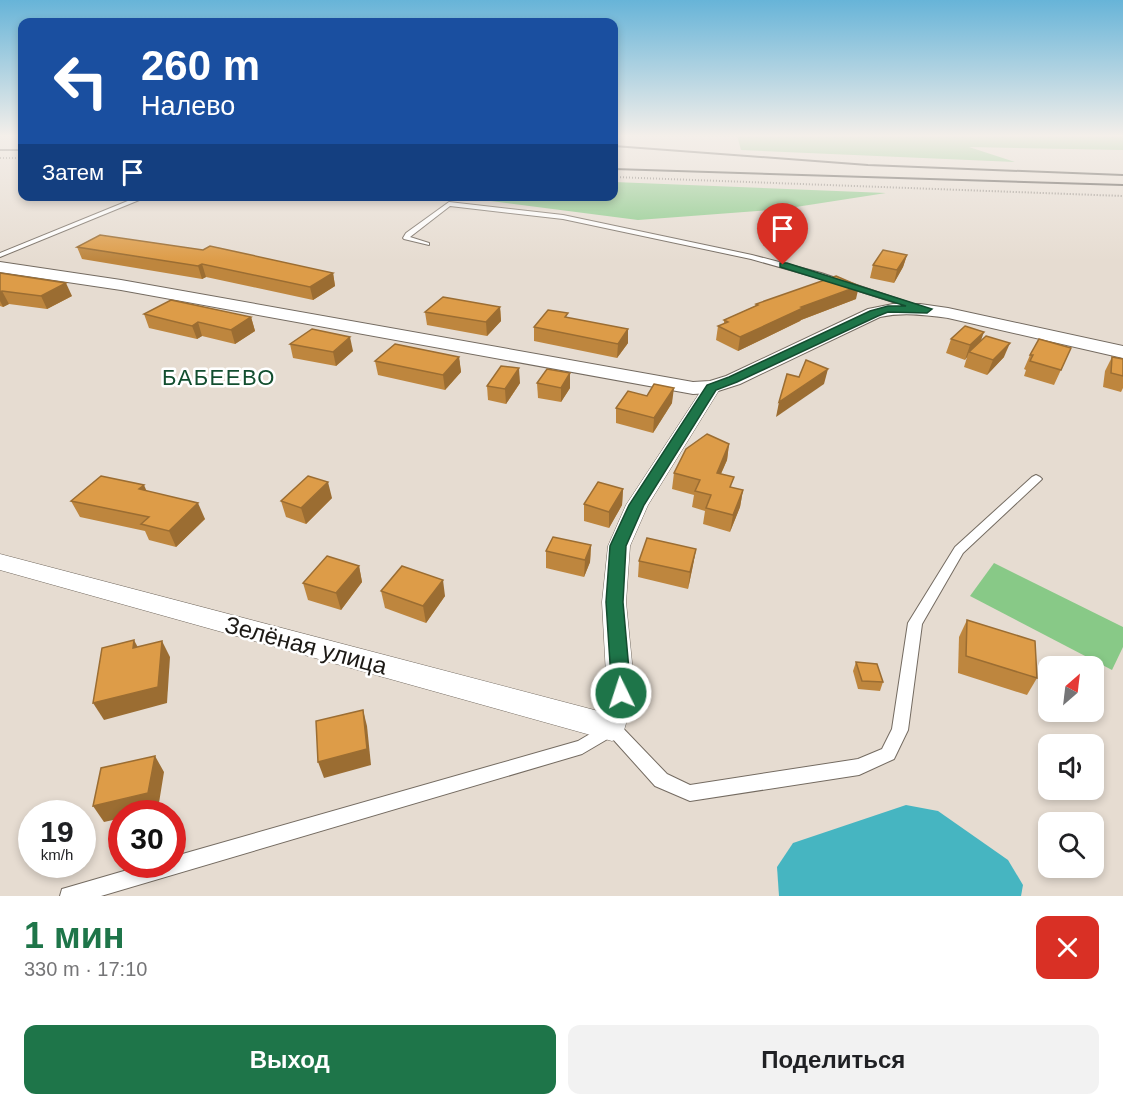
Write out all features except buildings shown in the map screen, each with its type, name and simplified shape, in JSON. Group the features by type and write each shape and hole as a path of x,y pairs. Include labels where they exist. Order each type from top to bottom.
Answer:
{"street":[{"path":"0,267 121,285 672,386 712,387 733,380 874,313 888,309 927,309 1123,352"},
{"path":"612,728 621,693 614,602 618,546 637,505 712,387"},
{"name":"Зелёная улица","path":"0,562 612,728"}],"lane":[{"path":"0,255 134,201"},
{"path":"427,244 406,238 408,234 449,204 533,213 752,257 818,274 927,309"},
{"path":"69,896 582,747 612,728 662,780 690,793 859,767 888,754 900,730 915,623 959,550 1036,479"}],"path":[{"path":"618,177 1123,196"}],"green space":[{"path":"618,182 886,193 783,209 638,220 491,201 618,201"},
{"path":"994,563 1123,627 1123,647 1112,670 1104,666 1104,656 1085,656 970,596"}],"water":[{"path":"906,805 938,811 1008,860 1023,885 1021,896 779,896 777,867 793,843"}],"railway":[{"path":"863,177 1123,185"}],"district":[{"name":"БАБЕЕВО","path":"219,377"}],"route":[{"path":"621,693 614,602 618,546 637,505 712,387 733,380 874,313 888,309 927,309 783,265"}]}
